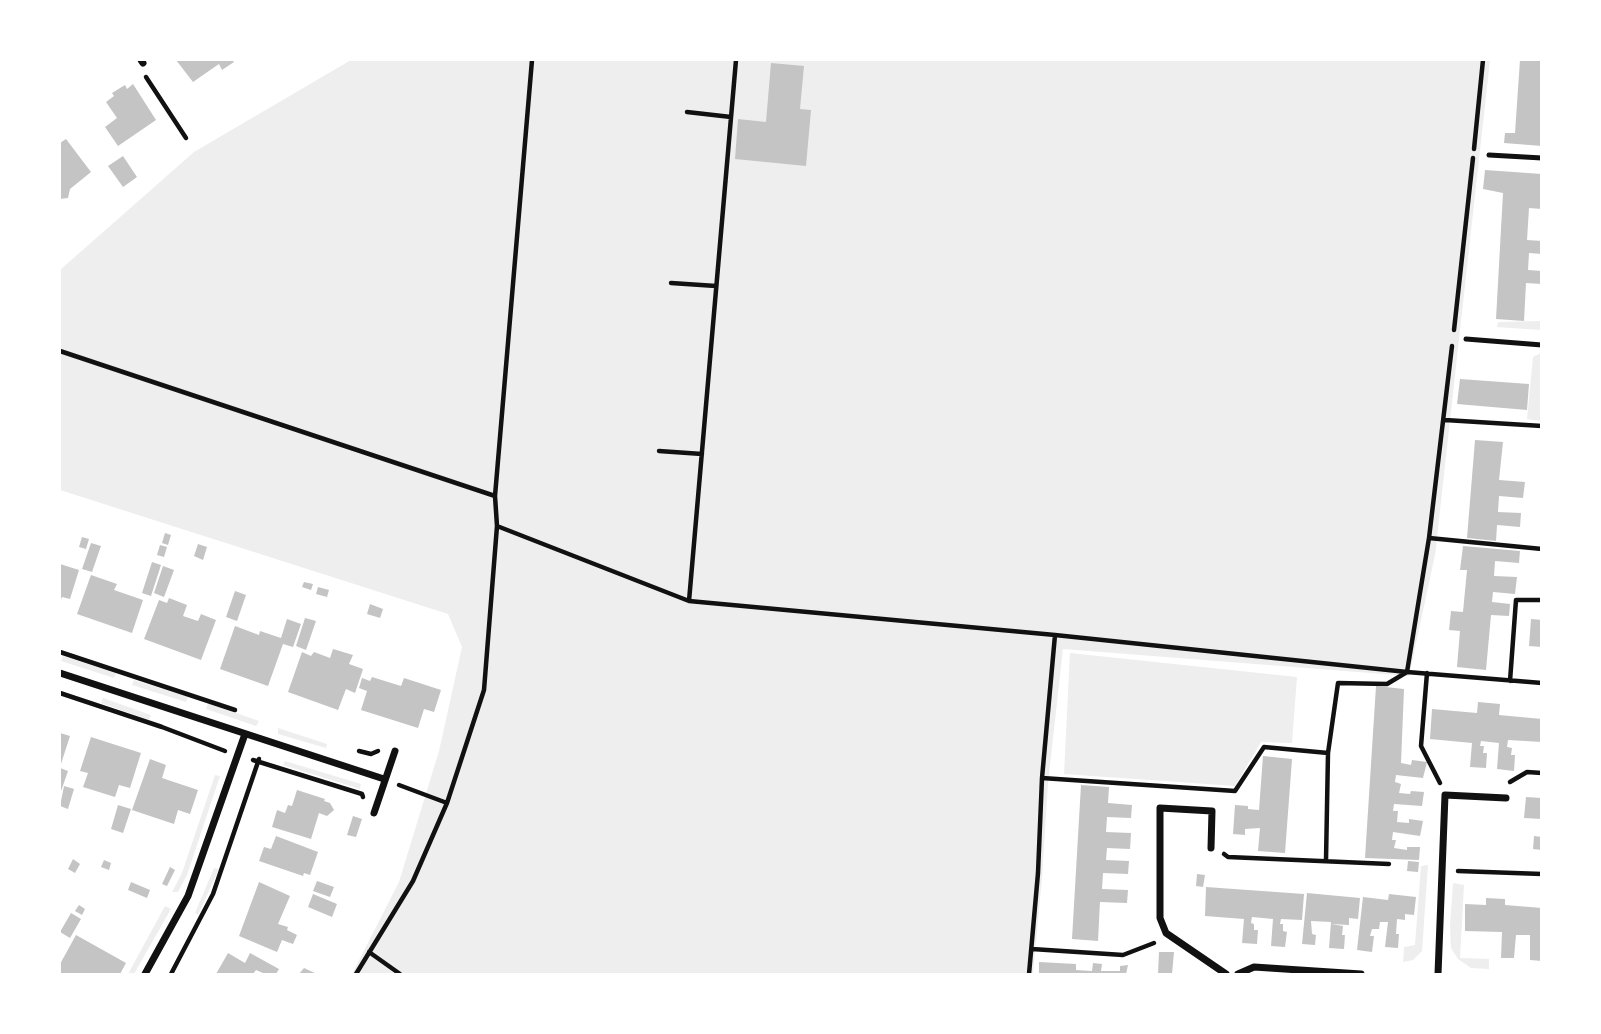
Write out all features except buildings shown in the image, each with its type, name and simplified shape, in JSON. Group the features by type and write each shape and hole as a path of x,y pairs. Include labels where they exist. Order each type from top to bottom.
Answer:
{"street":[{"path":"60,673 384,779"},
{"path":"145,975 187,896 245,734"},
{"path":"374,813 395,751"},
{"path":"1438,975 1445,795 1506,799"},
{"path":"1210,848 1212,811 1160,808 1160,918 1166,933 1226,975"},
{"path":"1238,975 1254,967 1361,975"}],"lane":[{"path":"1489,155 1542,158"},
{"path":"1466,339 1542,345"}],"path":[{"path":"356,975 413,881 447,803 484,690 497,526 495,496 532,60"},
{"path":"689,601 736,60"},
{"path":"1407,673 1429,538 1444,420 1483,60"},
{"path":"142,61 146,77 186,138"},
{"path":"687,112 731,117"},
{"path":"671,283 716,286"},
{"path":"60,351 495,496"},
{"path":"1444,420 1542,426"},
{"path":"659,451 702,454"},
{"path":"497,526 689,601 1055,635 1407,673 1542,683"},
{"path":"1429,538 1542,549"},
{"path":"1510,681 1516,600 1542,600"},
{"path":"1029,975 1055,635"},
{"path":"60,652 237,711"},
{"path":"1326,860 1328,753 1338,683 1387,684 1407,673"},
{"path":"1427,673 1421,746 1445,795"},
{"path":"60,693 258,762"},
{"path":"220,750 228,729"},
{"path":"171,975 213,894 266,741"},
{"path":"358,751 371,754 387,747 395,751"},
{"path":"1042,778 1235,792 1264,747 1328,753"},
{"path":"1527,772 1542,773"},
{"path":"384,779 447,803"},
{"path":"1210,848 1228,856 1389,864"},
{"path":"1441,870 1542,874"},
{"path":"1032,948 1123,955 1171,936"},
{"path":"369,953 400,975"}],"shaded area":[{"path":"351,60 1490,60 1435,555 1409,676 1063,649 1048,783 1033,974 352,974 399,882 439,751 462,647 448,614 60,490 60,270 194,152"},
{"path":"1541,321 1541,330 1497,327 1498,322"},
{"path":"1541,353 1540,421 1527,419 1533,357"},
{"path":"1070,653 1297,677 1292,743 1261,742 1235,786 1064,774"},
{"path":"63,656 116,673 114,678 61,661"},
{"path":"134,680 188,697 186,702 132,685"},
{"path":"103,698 151,715 149,720 101,703"},
{"path":"208,703 259,721 256,726 206,709"},
{"path":"278,728 327,744 326,748 278,734"},
{"path":"285,761 361,784 360,789 283,765"},
{"path":"215,775 220,776 187,875 178,892 172,892 182,873"},
{"path":"1428,865 1422,951 1413,960 1403,962 1404,947 1415,945 1421,866"},
{"path":"214,868 219,869 198,915 195,913"},
{"path":"1453,883 1464,885 1460,958 1489,959 1489,969 1471,968 1458,959 1451,948"},
{"path":"165,906 171,909 134,974 128,974"}]}
